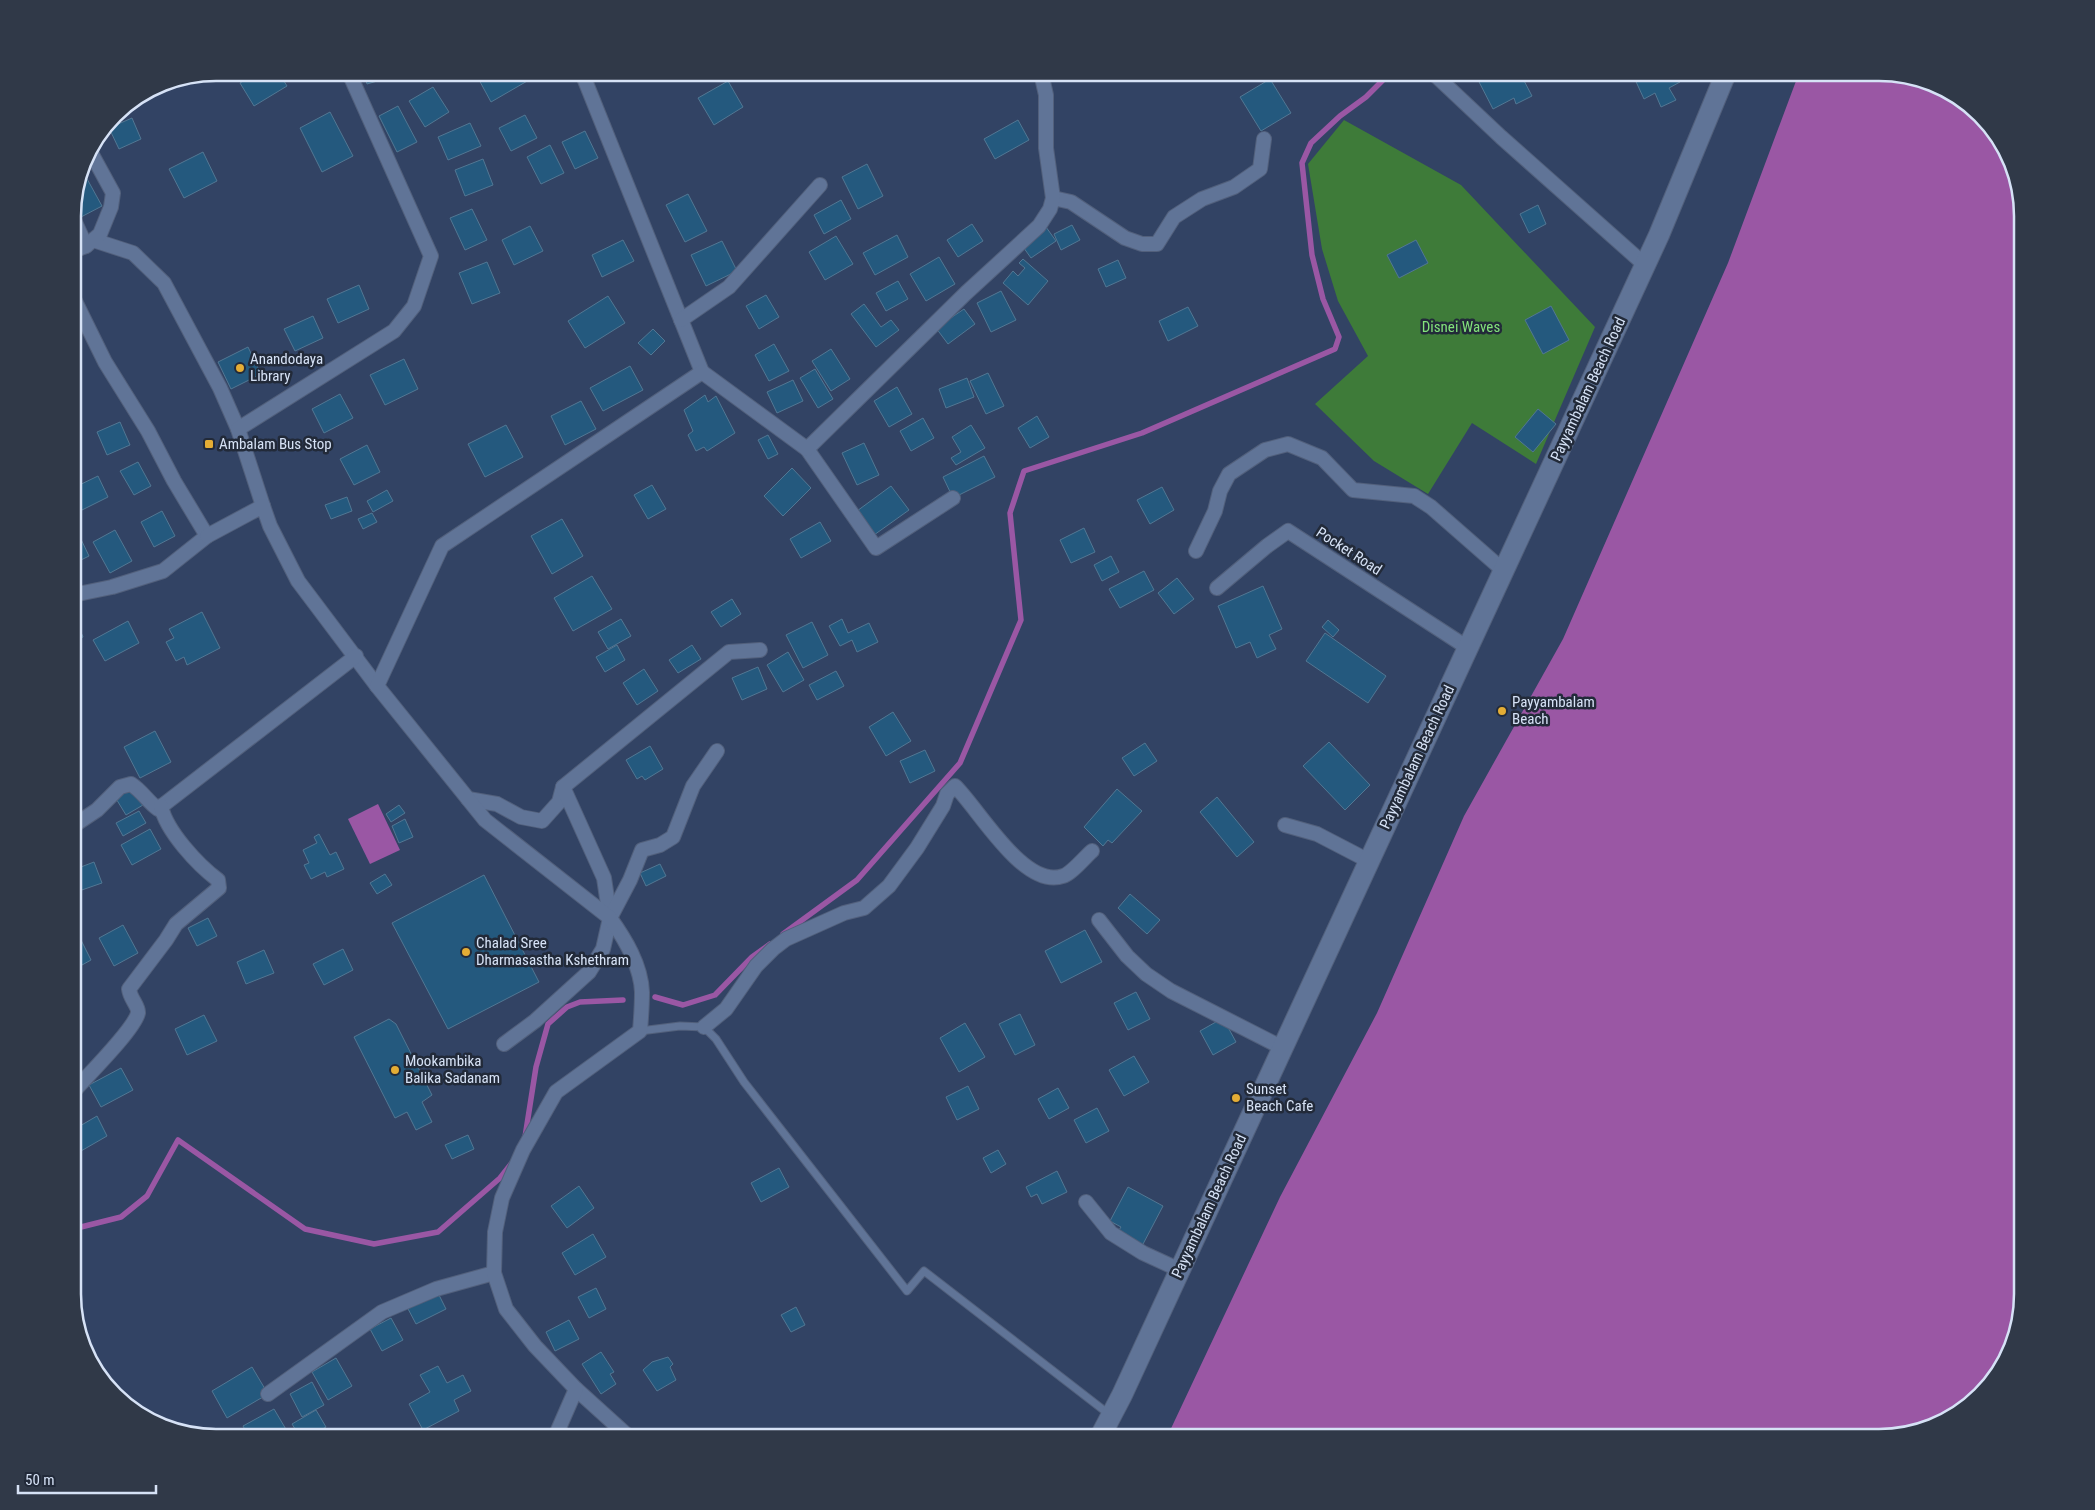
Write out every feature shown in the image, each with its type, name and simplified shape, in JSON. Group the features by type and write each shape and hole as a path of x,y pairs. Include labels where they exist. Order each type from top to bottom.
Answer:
{"main road":[{"name":"Payyambalam Beach Road","path":"1105,1429 1645,265 1722,81"}],"street":[{"path":"807,449 966,293 1038,226 1050,209 1053,198 1046,148 1046,94 1043,81"},
{"path":"1443,81 1501,137 1645,265"},
{"path":"238,429 394,331 414,306 431,256 353,82"},
{"path":"586,82 702,372 807,449 876,548 953,498"},
{"path":"1053,198 1071,202 1125,238 1142,244 1157,244 1174,217 1202,198 1234,187 1260,169 1264,139"},
{"path":"82,247 90,243 100,234 107,220 113,193 94,158"},
{"path":"681,320 729,287 820,185"},
{"path":"82,231 90,243 133,252 164,282 220,388 238,429 270,526 298,581 378,686 485,820 610,918 625,938 642,991 640,1032 556,1092 523,1150 502,1198 495,1232 494,1273 506,1309 535,1346 576,1389 619,1429"},
{"path":"82,315 105,362 148,431 174,481 207,536"},
{"path":"378,686 442,546 702,372"},
{"path":"1196,551 1215,511 1220,491 1229,474 1266,450 1288,444 1322,458 1353,490 1414,496 1431,507 1504,571"},
{"path":"82,590 112,587 163,571 207,536 263,506"},
{"name":"Pocket Road","path":"1216,588 1288,531 1468,648"},
{"path":"468,799 497,804 521,817 542,822 559,802 563,787 729,652 760,650"},
{"path":"82,820 97,810 120,786 131,784 142,792 152,805 158,809 356,656"},
{"path":"504,1044 535,1021 589,972 603,949 610,918 630,880 642,850 673,837 693,786 717,751"},
{"path":"704,1027 726,1009 756,966 772,949 786,939 844,913 864,908 889,886 917,848 943,806 947,794 955,786 982,816 992,832 1014,855 1034,871 1051,879 1066,876 1092,851"},
{"path":"563,787 604,878 610,918"},
{"path":"82,1082 134,1022 138,1013 137,1006 129,996 129,989 176,924 218,888 218,880 208,872 170,831 161,806"},
{"path":"1285,825 1317,834 1336,842 1369,861"},
{"path":"1099,920 1126,956 1146,974 1171,991 1283,1048"},
{"path":"1086,1202 1111,1233 1143,1253 1180,1270"},
{"path":"268,1394 382,1312 436,1289 494,1273"},
{"path":"559,1429 576,1389"}],"lane":[{"path":"640,1032 680,1026 704,1027 716,1039 744,1082 907,1291 924,1271 1112,1416"}],"green space":[{"name":"Disnei Waves","path":"1344,120 1461,185 1595,327 1536,464 1472,423 1428,494 1374,461 1315,404 1368,356 1338,301 1322,249 1308,164"}],"shaded area":[{"path":"1796,81 1879,81 1905,84 1939,95 1961,109 1986,134 2000,156 2009,181 2013,198 2014,216 2014,1294 2013,1312 2007,1337 2000,1354 1986,1376 1961,1401 1939,1415 1897,1428 1171,1429 1280,1197 1377,1013 1464,816 1563,639 1728,263"},
{"path":"378,804 400,850 370,864 348,819"}],"building":[{"path":"1266,81 1271,81 1291,113 1261,131 1240,97"},
{"path":"1479,81 1524,81 1532,96 1516,104 1514,98 1493,109"},
{"path":"1636,81 1680,82 1669,88 1676,100 1661,107 1655,93 1644,99"},
{"path":"285,82 287,86 254,106 240,83"},
{"path":"480,82 526,82 491,102"},
{"path":"728,82 743,107 714,125 698,98"},
{"path":"433,87 449,112 425,127 409,101"},
{"path":"398,106 417,142 397,152 379,116"},
{"path":"330,112 353,156 322,172 300,128"},
{"path":"525,115 537,138 511,151 499,128"},
{"path":"132,118 141,139 119,149 111,132 118,124"},
{"path":"1018,120 1029,140 995,159 984,139"},
{"path":"470,123 481,146 448,160 438,137"},
{"path":"585,131 598,158 575,169 562,142"},
{"path":"550,145 564,173 541,184 527,157"},
{"path":"203,152 217,181 184,198 169,169"},
{"path":"483,159 493,185 465,196 455,170"},
{"path":"867,164 883,196 858,209 842,177"},
{"path":"87,179 102,206 82,216 82,198"},
{"path":"688,194 707,231 685,242 666,205"},
{"path":"841,200 851,219 824,234 814,215"},
{"path":"1538,205 1546,224 1529,233 1520,214"},
{"path":"472,209 487,240 465,250 450,218"},
{"path":"972,224 983,241 958,257 947,240"},
{"path":"1072,225 1080,240 1061,250 1054,234"},
{"path":"530,226 543,251 514,265 502,240"},
{"path":"1046,227 1056,241 1031,258 1021,244"},
{"path":"897,235 908,257 875,275 863,253"},
{"path":"836,236 853,264 825,280 809,252"},
{"path":"623,240 634,261 602,277 592,255"},
{"path":"1416,240 1428,263 1399,278 1387,255"},
{"path":"722,241 737,271 706,286 691,255"},
{"path":"939,257 955,284 926,301 910,274"},
{"path":"1023,259 1048,281 1028,305 1003,283 1013,271 1018,276 1025,268 1019,263"},
{"path":"1118,260 1126,278 1106,287 1098,269"},
{"path":"487,262 500,293 472,304 459,273"},
{"path":"898,281 908,299 886,311 876,293"},
{"path":"359,285 369,309 338,323 327,299"},
{"path":"1001,291 1016,320 991,332 977,303"},
{"path":"766,295 779,317 759,329 746,306"},
{"path":"608,296 625,323 585,348 568,321"},
{"path":"864,304 881,327 891,320 899,330 876,347 851,314"},
{"path":"1551,306 1569,340 1543,354 1525,320"},
{"path":"1188,307 1198,326 1168,341 1159,321"},
{"path":"964,309 975,324 948,344 936,328"},
{"path":"313,316 323,338 295,351 284,329"},
{"path":"653,329 665,341 651,355 638,343"},
{"path":"774,344 789,371 769,381 755,355"},
{"name":"Anandodaya Library","path":"248,347 261,374 231,389 218,362"},
{"path":"831,349 850,379 831,391 812,361"},
{"path":"404,359 418,389 385,405 370,375"},
{"path":"630,366 643,390 603,411 590,388"},
{"path":"815,369 833,399 818,408 800,378"},
{"path":"988,373 1004,406 986,414 970,381"},
{"path":"967,378 974,397 946,408 939,389"},
{"path":"793,380 803,401 777,413 767,392"},
{"path":"897,387 912,414 889,427 874,401"},
{"path":"340,394 353,418 324,433 312,409"},
{"path":"705,395 708,402 716,396 735,433 707,451 704,447 696,451 688,435 693,431 684,410"},
{"path":"581,401 596,429 565,445 551,416"},
{"path":"1538,409 1556,424 1533,452 1515,437"},
{"path":"1037,416 1049,437 1030,448 1018,428"},
{"path":"923,418 934,438 911,451 900,431"},
{"path":"120,422 130,445 107,455 97,432"},
{"path":"506,425 523,457 485,477 468,444"},
{"path":"971,425 985,448 956,465 951,458 961,452 952,437"},
{"path":"768,435 778,454 768,459 758,440"},
{"path":"864,443 879,475 857,485 842,453"},
{"path":"367,445 380,472 354,485 340,459"},
{"path":"984,456 995,477 953,498 943,477"},
{"path":"138,462 151,486 134,495 120,471"},
{"path":"792,468 811,488 783,516 764,496"},
{"path":"98,476 108,497 82,510 82,484"},
{"path":"652,485 666,509 648,519 634,495"},
{"path":"891,486 909,510 874,535 857,511"},
{"path":"1162,487 1174,510 1150,524 1137,500"},
{"path":"387,490 393,501 373,512 367,501"},
{"path":"347,497 352,511 331,519 325,505"},
{"path":"162,511 175,536 154,547 141,522"},
{"path":"372,513 377,522 363,529 358,519"},
{"path":"562,519 583,556 552,574 531,536"},
{"path":"820,522 831,541 801,558 790,539"},
{"path":"1084,528 1095,552 1071,563 1060,540"},
{"path":"115,530 132,561 110,573 93,542"},
{"path":"82,541 89,556 82,560"},
{"path":"1111,556 1119,572 1102,581 1094,565"},
{"path":"1144,571 1154,590 1120,608 1109,589"},
{"path":"592,576 612,609 573,631 554,598"},
{"path":"1177,578 1194,599 1174,614 1158,593"},
{"path":"1263,586 1282,629 1269,635 1276,649 1257,658 1250,642 1236,648 1218,606"},
{"path":"732,599 741,614 721,627 711,612"},
{"path":"202,612 220,648 187,665 184,657 176,661 166,642 174,638 169,629"},
{"path":"621,619 631,636 608,649 598,632"},
{"path":"842,619 848,633 869,623 878,642 857,652 852,640 840,646 829,626"},
{"path":"1328,620 1339,630 1333,637 1322,627"},
{"path":"128,621 139,643 105,661 93,640"},
{"path":"812,622 828,655 803,668 786,635"},
{"path":"1325,633 1386,676 1368,703 1306,661"},
{"path":"617,645 625,660 605,672 596,657"},
{"path":"692,645 701,659 678,673 669,660"},
{"path":"788,652 804,680 783,692 767,665"},
{"path":"758,667 767,689 742,700 732,678"},
{"path":"644,669 658,691 637,705 623,683"},
{"path":"836,671 844,686 817,700 809,685"},
{"path":"893,712 911,741 886,756 869,727"},
{"path":"155,731 171,762 140,778 124,747"},
{"path":"1329,742 1370,785 1345,810 1303,766"},
{"path":"1145,743 1157,761 1134,776 1122,758"},
{"path":"650,746 663,769 645,780 642,776 637,779 626,760"},
{"path":"925,750 935,771 910,783 900,761"},
{"path":"132,787 143,805 126,815 115,797"},
{"path":"1117,789 1142,811 1112,843 1108,840 1103,846 1084,827"},
{"path":"1217,797 1254,842 1237,857 1200,812"},
{"path":"399,805 405,813 391,822 386,814"},
{"path":"139,811 146,823 123,836 116,823"},
{"path":"405,819 413,837 399,843 392,826"},
{"path":"150,829 161,849 132,865 121,845"},
{"path":"319,834 330,855 336,852 344,869 327,877 325,872 311,879 304,865 309,863 303,850 317,843 314,837"},
{"path":"94,862 102,883 82,890 82,867"},
{"path":"660,864 666,876 646,886 640,873"},
{"path":"385,874 392,885 377,894 370,883"},
{"name":"Chalad Sree Dharmasastha Kshethram","path":"484,875 539,982 448,1029 392,923"},
{"path":"1130,894 1160,920 1147,934 1118,908"},
{"path":"208,918 217,936 197,946 188,928"},
{"path":"123,925 138,953 114,966 99,938"},
{"path":"1085,930 1102,962 1061,983 1045,951"},
{"path":"82,942 91,960 82,965"},
{"path":"343,949 353,970 324,985 313,964"},
{"path":"264,950 274,973 246,984 237,962"},
{"path":"1136,992 1150,1019 1128,1030 1114,1003"},
{"path":"1020,1014 1035,1045 1015,1055 999,1024"},
{"path":"204,1015 217,1041 187,1055 175,1029"},
{"path":"1223,1018 1236,1042 1213,1055 1200,1031"},
{"name":"Mookambika Balika Sadanam","path":"389,1019 396,1024 432,1095 422,1102 432,1122 416,1130 407,1112 395,1118 354,1037"},
{"path":"965,1023 985,1057 959,1072 940,1038"},
{"path":"1134,1056 1149,1082 1124,1096 1109,1070"},
{"path":"121,1068 133,1090 101,1107 89,1085"},
{"path":"968,1086 979,1109 957,1120 946,1097"},
{"path":"1058,1088 1069,1108 1049,1119 1038,1099"},
{"path":"1097,1108 1109,1131 1086,1143 1074,1120"},
{"path":"97,1116 107,1136 82,1150 82,1125"},
{"path":"468,1135 474,1149 452,1159 445,1145"},
{"path":"998,1150 1006,1164 991,1173 983,1158"},
{"path":"779,1168 789,1187 761,1202 751,1183"},
{"path":"1057,1171 1067,1192 1042,1204 1037,1194 1031,1197 1026,1187"},
{"path":"579,1186 594,1208 567,1228 551,1206"},
{"path":"1128,1187 1163,1206 1142,1246 1117,1233 1121,1227 1110,1221"},
{"path":"593,1234 606,1257 575,1275 562,1253"},
{"path":"596,1288 606,1309 589,1318 578,1297"},
{"path":"436,1289 446,1309 416,1324 406,1305"},
{"path":"796,1307 805,1325 791,1332 781,1315"},
{"path":"391,1318 403,1340 382,1351 370,1329"},
{"path":"569,1320 579,1339 555,1351 546,1332"},
{"path":"601,1352 614,1372 610,1374 616,1384 601,1394 582,1364"},
{"path":"668,1357 673,1364 670,1367 676,1380 657,1391 643,1370 652,1362"},
{"path":"336,1358 352,1386 328,1400 312,1372"},
{"path":"438,1366 447,1383 463,1375 471,1391 454,1400 459,1411 425,1429 422,1429 409,1404 430,1392 420,1375"},
{"path":"252,1367 268,1394 227,1418 212,1391"},
{"path":"312,1382 324,1405 302,1417 290,1394"},
{"path":"274,1409 286,1429 245,1429 243,1426"},
{"path":"316,1410 326,1427 322,1429 295,1429 292,1424"}],"waterway":[{"path":"783,934 857,880 960,763 1021,620 1010,513 1024,471 1142,433 1335,349 1339,337 1323,299 1312,255 1302,163 1311,143 1340,116 1366,97 1382,81"},
{"path":"655,997 683,1005 715,995 752,957 770,944"},
{"path":"525,1137 536,1067 548,1024 567,1007 580,1002 623,1000"},
{"path":"82,1227 121,1217 147,1196 178,1140 305,1229 374,1244 438,1232 500,1178 511,1164"}],"place":[{"name":"Anandodaya Library","path":"240,368"},
{"name":"Ambalam Bus Stop","path":"209,444"},
{"name":"Payyambalam Beach","path":"1502,711"},
{"name":"Chalad Sree Dharmasastha Kshethram","path":"466,952"},
{"name":"Mookambika Balika Sadanam","path":"395,1070"},
{"name":"Sunset Beach Cafe","path":"1236,1098"}]}
